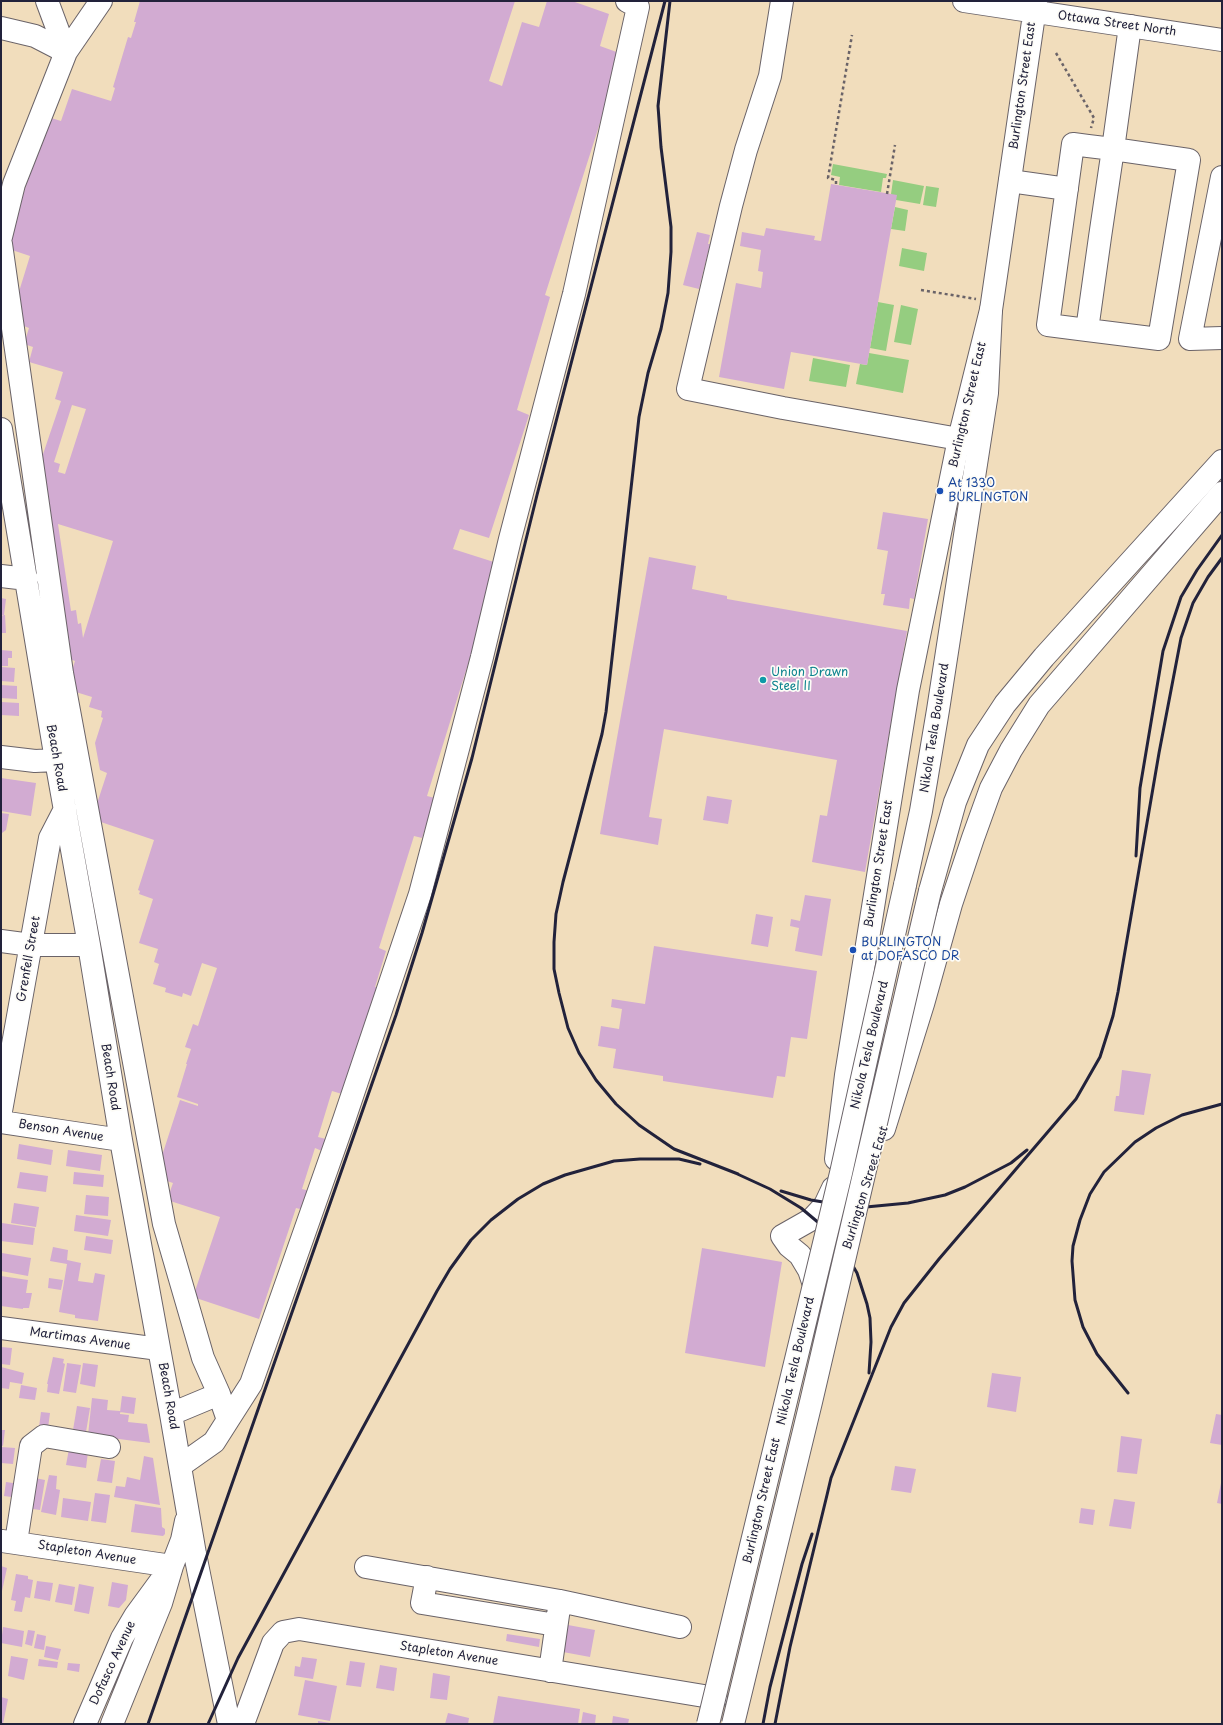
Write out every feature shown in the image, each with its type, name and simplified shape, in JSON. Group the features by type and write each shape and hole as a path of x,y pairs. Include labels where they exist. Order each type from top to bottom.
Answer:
{"main road":[{"path":"47,1 66,52"},
{"path":"1,237 14,184 66,52 101,1"},
{"path":"180,1466 214,1442 251,1384 344,1120 420,894 574,294 638,6 627,1"},
{"path":"782,1 770,76 746,150 731,206 688,389 783,408 959,439"},
{"name":"Ottawa Street North","path":"964,1 1035,6 1130,26 1222,40"},
{"name":"Burlington Street East","path":"709,1724 831,1207 846,1075 908,690 959,439 992,306 1035,6"},
{"path":"1087,330 1130,26"},
{"path":"1,28 35,36 66,52"},
{"path":"1073,144 1088,146 1189,160 1159,339 1048,324 1073,144"},
{"path":"1222,177 1190,339 1222,338"},
{"path":"1010,181 1067,189"},
{"path":"1,244 62,673 164,1224 203,1358 219,1394 228,1420"},
{"name":"Nikola Tesla Boulevard","path":"709,1724 841,1173 921,811 986,400 992,306"},
{"name":"Beach Road","path":"1,429 121,1140 172,1414 188,1513 229,1724"},
{"name":"Nikola Tesla Boulevard","path":"734,1724 930,891 955,802 966,773 978,745 1005,704 1055,646 1222,461"},
{"name":"Burlington Street East","path":"727,1724 737,1674 858,1211 923,1004 951,904 973,838 992,788 1011,750 1040,705 1222,493"},
{"path":"1,576 27,579"},
{"path":"1,757 35,761 56,760"},
{"name":"Grenfell Street","path":"1,1112 50,838 65,809"},
{"path":"1,941 31,945 89,945"},
{"path":"859,992 923,1004"},
{"name":"Benson Avenue","path":"1,1122 121,1140"},
{"path":"813,1282 809,1270 800,1255 789,1246 782,1236 812,1219 825,1205 833,1188"},
{"name":"Martimas Avenue","path":"1,1328 159,1349"},
{"path":"172,1414 219,1394"},
{"path":"8,1541 31,1446 44,1436 109,1447"},
{"name":"Dofasco Avenue","path":"112,1724 161,1603 172,1566 182,1540 188,1513"},
{"name":"Stapleton Avenue","path":"8,1541 172,1566"},
{"name":"Dofasco Avenue","path":"85,1724 122,1638 150,1594 172,1566"},
{"path":"366,1566 560,1601 680,1627"},
{"path":"427,1578 422,1603 556,1625"},
{"path":"550,1670 560,1601"},
{"name":"Stapleton Avenue","path":"243,1724 273,1643 283,1632 299,1629 716,1698"}],"path":[{"path":"836,184 836,180 828,178 852,35"},
{"path":"1056,53 1094,118 1088,146"},
{"path":"887,194 895,145"},
{"path":"920,290 992,306"}],"green space":[{"path":"833,164 887,174 886,178 883,178 881,192 839,185 840,177 831,175"},
{"path":"893,180 924,186 920,204 896,200 891,194"},
{"path":"926,186 939,188 936,207 923,205"},
{"path":"895,207 908,210 905,231 891,229"},
{"path":"902,248 927,253 924,271 899,266"},
{"path":"878,302 894,305 886,351 870,348"},
{"path":"901,305 918,309 911,345 894,342"},
{"path":"869,353 909,360 903,393 856,384 860,364 867,365"},
{"path":"813,358 850,365 846,387 809,381"}],"building":[{"path":"140,1 515,1 489,81 502,86 522,22 539,27 547,1 572,1 609,14 600,46 622,54 545,295 550,297 517,410 529,415 489,538 460,529 453,549 497,563 491,590 427,796 435,798 422,838 414,836 379,948 386,951 375,987 377,987 355,1066 351,1065 342,1094 332,1091 318,1137 326,1139 322,1151 315,1148 302,1189 310,1191 304,1210 296,1208 259,1319 193,1297 220,1217 167,1200 173,1183 161,1179 165,1168 159,1165 180,1100 198,1106 198,1104 177,1097 191,1049 185,1047 193,1024 198,1026 217,968 202,963 191,996 183,993 182,997 165,992 166,988 153,984 159,964 154,962 158,949 139,943 153,899 139,894 140,891 138,890 154,840 92,819 107,773 100,770 95,743 103,718 101,717 102,711 89,707 92,697 66,689 75,661 67,658 38,469 61,401 55,399 63,372 29,362 33,347 24,344 29,328 21,325 17,298 30,256 6,248 48,117 61,121 72,89 111,101 115,88 113,87 128,37 131,38 136,22 134,22","holes":["72,405 86,409 65,474 58,472 60,464 54,462","58,524 113,541 83,638 81,623 78,624 76,610 71,611"]},
{"path":"831,184 897,195 867,365 791,352 784,389 719,377 736,283 761,288 763,272 758,271 761,250 740,246 742,232 764,236 766,228 815,236 814,240 821,241"},
{"path":"697,232 710,235 708,244 710,244 699,289 683,285"},
{"path":"883,512 928,519 914,599 910,598 909,609 883,605 885,594 881,594 888,551 877,549"},
{"name":"Union Drawn Steel II","path":"649,557 696,566 692,589 727,596 727,599 907,631 865,872 812,862 820,815 827,816 837,760 664,729 649,817 662,819 658,845 600,834"},
{"path":"1,598 6,599 4,615 1,615"},
{"path":"5,615 6,633 1,633 1,616"},
{"path":"1,650 12,651 12,658 8,658 8,666 1,666"},
{"path":"1,667 15,668 14,682 1,681"},
{"path":"1,685 17,686 17,699 1,698"},
{"path":"1,702 19,703 19,716 1,715"},
{"path":"1,778 36,783 31,816 1,811"},
{"path":"707,796 732,800 728,824 703,820"},
{"path":"1,813 9,814 6,830 2,833"},
{"path":"805,895 831,899 822,956 795,951 799,928 790,926 791,919 800,921"},
{"path":"756,914 773,917 768,947 751,944"},
{"path":"654,946 817,971 807,1039 791,1037 785,1077 777,1076 773,1098 663,1081 663,1076 613,1068 616,1049 598,1046 601,1026 619,1029 622,1009 611,1007 612,999 645,1004"},
{"path":"1122,1070 1151,1074 1144,1115 1114,1111 1116,1096 1119,1096"},
{"path":"19,1144 53,1150 51,1165 17,1159"},
{"path":"68,1150 102,1155 100,1171 66,1166"},
{"path":"20,1172 48,1176 46,1192 17,1188"},
{"path":"74,1172 104,1175 103,1187 73,1184"},
{"path":"86,1195 109,1197 108,1216 84,1214"},
{"path":"14,1203 39,1207 36,1227 11,1223"},
{"path":"76,1215 111,1220 108,1236 74,1231"},
{"path":"2,1223 35,1228 33,1245 1,1241"},
{"path":"86,1236 113,1240 111,1254 84,1250"},
{"path":"53,1247 68,1250 67,1260 81,1263 78,1281 93,1283 95,1273 105,1275 98,1321 75,1318 75,1315 59,1312 67,1264 50,1261"},
{"path":"702,1248 782,1262 765,1367 685,1353"},
{"path":"2,1253 31,1258 28,1276 1,1271"},
{"path":"1,1276 28,1280 26,1293 32,1293 29,1308 23,1309 1,1306"},
{"path":"49,1278 63,1280 61,1290 48,1288"},
{"path":"1,1347 12,1348 10,1365 1,1364"},
{"path":"53,1357 64,1359 63,1363 65,1364 59,1394 47,1392 47,1384"},
{"path":"67,1363 81,1365 76,1393 63,1391"},
{"path":"83,1363 98,1365 95,1387 80,1384"},
{"path":"1,1367 24,1373 22,1384 10,1382 9,1389 1,1388"},
{"path":"992,1373 1021,1377 1016,1412 987,1407"},
{"path":"21,1385 37,1388 35,1400 19,1398"},
{"path":"122,1396 136,1398 134,1414 120,1412"},
{"path":"92,1398 108,1400 107,1410 120,1411 120,1414 129,1415 128,1422 147,1424 150,1443 88,1435"},
{"path":"77,1406 90,1408 86,1432 73,1430"},
{"path":"41,1412 50,1413 48,1428 39,1427"},
{"path":"1216,1414 1222,1415 1222,1445 1210,1443"},
{"path":"1,1430 5,1430 3,1446 1,1445"},
{"path":"1121,1436 1142,1439 1137,1474 1117,1472"},
{"path":"1,1447 15,1448 13,1464 1,1463"},
{"path":"69,1449 88,1452 86,1468 66,1465"},
{"path":"144,1456 153,1458 160,1505 114,1497 116,1486 125,1487 127,1477 140,1480"},
{"path":"101,1459 115,1461 112,1483 97,1481"},
{"path":"895,1466 916,1469 911,1493 891,1490"},
{"path":"49,1475 57,1476 56,1489 60,1490 56,1515 41,1512"},
{"path":"30,1477 45,1480 40,1510 25,1508"},
{"path":"6,1482 20,1484 19,1498 4,1496"},
{"path":"1222,1483 1222,1504 1217,1503"},
{"path":"95,1493 110,1495 106,1523 91,1521"},
{"path":"63,1498 91,1502 88,1521 61,1517"},
{"path":"1114,1499 1135,1502 1131,1529 1109,1526"},
{"path":"135,1504 161,1508 162,1527 165,1529 165,1534 163,1536 131,1532"},
{"path":"1081,1508 1095,1510 1093,1525 1079,1523"},
{"path":"1,1566 7,1568 2,1591 1,1591"},
{"path":"16,1574 28,1576 28,1579 33,1580 30,1598 25,1597 22,1612 14,1611 16,1601 11,1600"},
{"path":"37,1581 53,1583 50,1601 34,1598"},
{"path":"112,1582 128,1585 126,1600 119,1608 108,1606"},
{"path":"59,1584 75,1587 72,1605 55,1602"},
{"path":"79,1584 94,1587 89,1614 74,1611"},
{"path":"568,1625 595,1630 590,1657 563,1652"},
{"path":"3,1627 24,1631 22,1647 1,1643"},
{"path":"28,1630 35,1631 32,1646 25,1644"},
{"path":"37,1634 46,1636 44,1650 34,1648"},
{"path":"507,1634 540,1639 539,1647 506,1641"},
{"path":"46,1646 61,1649 58,1660 44,1657"},
{"path":"11,1656 28,1659 24,1680 8,1676"},
{"path":"302,1657 317,1659 313,1679 294,1676 295,1666 300,1667"},
{"path":"39,1659 58,1662 57,1668 38,1666"},
{"path":"350,1661 365,1663 361,1687 346,1685"},
{"path":"68,1663 80,1664 79,1672 67,1670"},
{"path":"380,1665 397,1668 394,1691 376,1688"},
{"path":"433,1673 450,1676 447,1700 430,1698"},
{"path":"305,1680 337,1686 330,1721 298,1715"},
{"path":"498,1696 580,1709 578,1724 493,1724"},
{"path":"1,1697 8,1699 3,1724 1,1724"},
{"path":"583,1712 596,1715 595,1724 581,1724"},
{"path":"448,1713 469,1718 468,1724 445,1724"},
{"path":"613,1716 629,1719 628,1724 612,1724"},
{"path":"318,1721 330,1723 330,1724 318,1724"}],"railway":[{"path":"148,1724 396,1015 422,933 472,758 537,495 665,1"},
{"path":"670,1 658,106 661,147 671,227 668,293 661,329 648,373 639,417 606,712 602,734 556,914 554,969 568,1028 579,1053 596,1080 616,1104 639,1125 674,1149 738,1174"},
{"path":"1136,856 1140,788 1163,651 1181,597 1197,570 1222,535"},
{"path":"775,1724 790,1647 831,1478 891,1327 904,1303 939,1259 1076,1099 1100,1057 1113,1016 1118,992 1159,753 1181,638 1193,603 1208,577 1222,558"},
{"path":"1128,1393 1097,1354 1083,1327 1075,1300 1072,1261 1073,1246 1080,1220 1090,1194 1104,1172 1135,1142 1156,1128 1182,1115 1222,1104"},
{"path":"781,1191 811,1200 841,1205 866,1207 908,1203 945,1195 965,1187 1011,1163 1027,1150"},
{"path":"208,1724 238,1658 437,1291 450,1269 471,1240 491,1220 518,1199 543,1184 565,1175 614,1161 679,1159 700,1164"},
{"path":"733,1172 770,1189 801,1208 826,1229 846,1254 857,1273 870,1318 871,1342 869,1373"},
{"path":"763,1724 770,1687 802,1564 812,1534"}],"place":[{"name":"At 1330 BURLINGTON","path":"940,491"},
{"name":"Union Drawn Steel II","path":"763,680"},
{"name":"BURLINGTON at DOFASCO DR","path":"853,950"}]}
